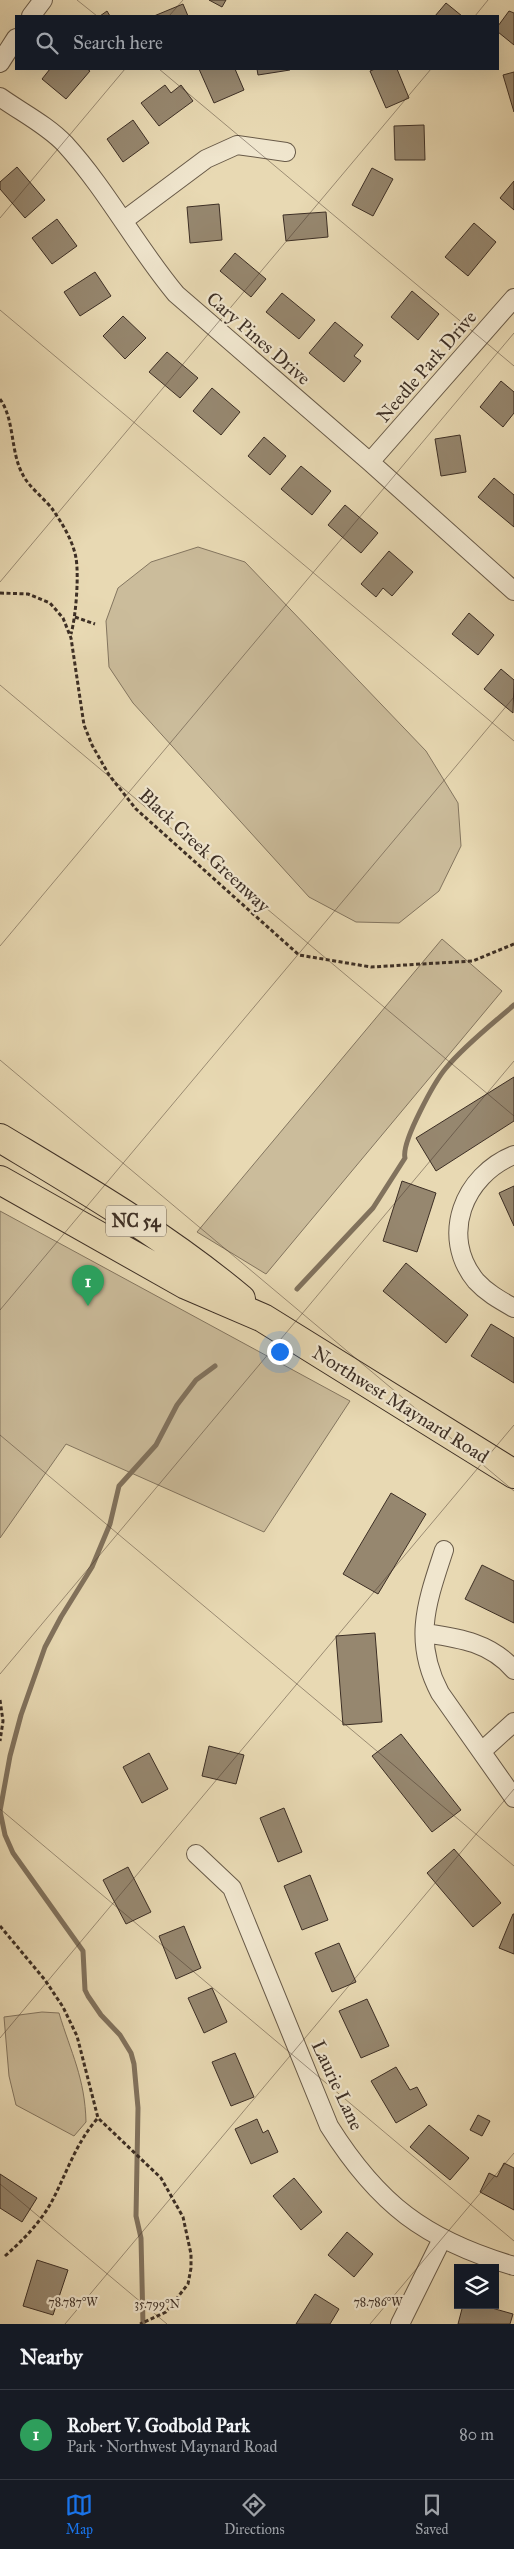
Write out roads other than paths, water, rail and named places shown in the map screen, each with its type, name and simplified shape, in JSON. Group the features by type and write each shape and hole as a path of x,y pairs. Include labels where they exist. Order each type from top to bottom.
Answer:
{"main road":[{"name":"Northwest Maynard Road","path":"0,1138 81,1185 201,1265 263,1318"},
{"name":"Northwest Maynard Road","path":"0,1180 186,1285 263,1318 514,1474"}],"street":[{"path":"32,15 43,0"},
{"path":"0,63 15,40"},
{"name":"Cary Pines Drive","path":"0,97 63,143 122,220 156,270 176,294 370,462 514,591"},
{"path":"122,220 206,159 237,145 286,152"},
{"name":"Needle Park Drive","path":"370,462 514,298"},
{"path":"514,1155 501,1160 487,1170 471,1188 459,1215 458,1230 463,1257 476,1281 496,1298 514,1308"},
{"path":"444,1550 425,1608 425,1633 431,1676 440,1693 514,1798"},
{"path":"425,1633 469,1640 490,1651 514,1670"},
{"path":"482,1751 514,1722"},
{"name":"Laurie Lane","path":"196,1854 232,1888 325,2117 347,2155 373,2186 397,2210 442,2239 480,2256 514,2266"},
{"path":"400,2324 442,2239"}],"waterway":[{"path":"297,1289 373,1208 405,1158 405,1150 413,1126 434,1085 446,1068 470,1043 514,1005"},
{"path":"143,2324 141,2238 136,2216 138,2108 134,2064 131,2053 120,2035 101,2015 88,1996 85,1990 83,1951 13,1853 5,1835 0,1811 10,1756 21,1715 45,1647 92,1567 110,1524 119,1486 156,1445 177,1405 196,1380 215,1366"}],"place":[{"name":"Robert V. Godbold Park","path":"88,1306"}]}
